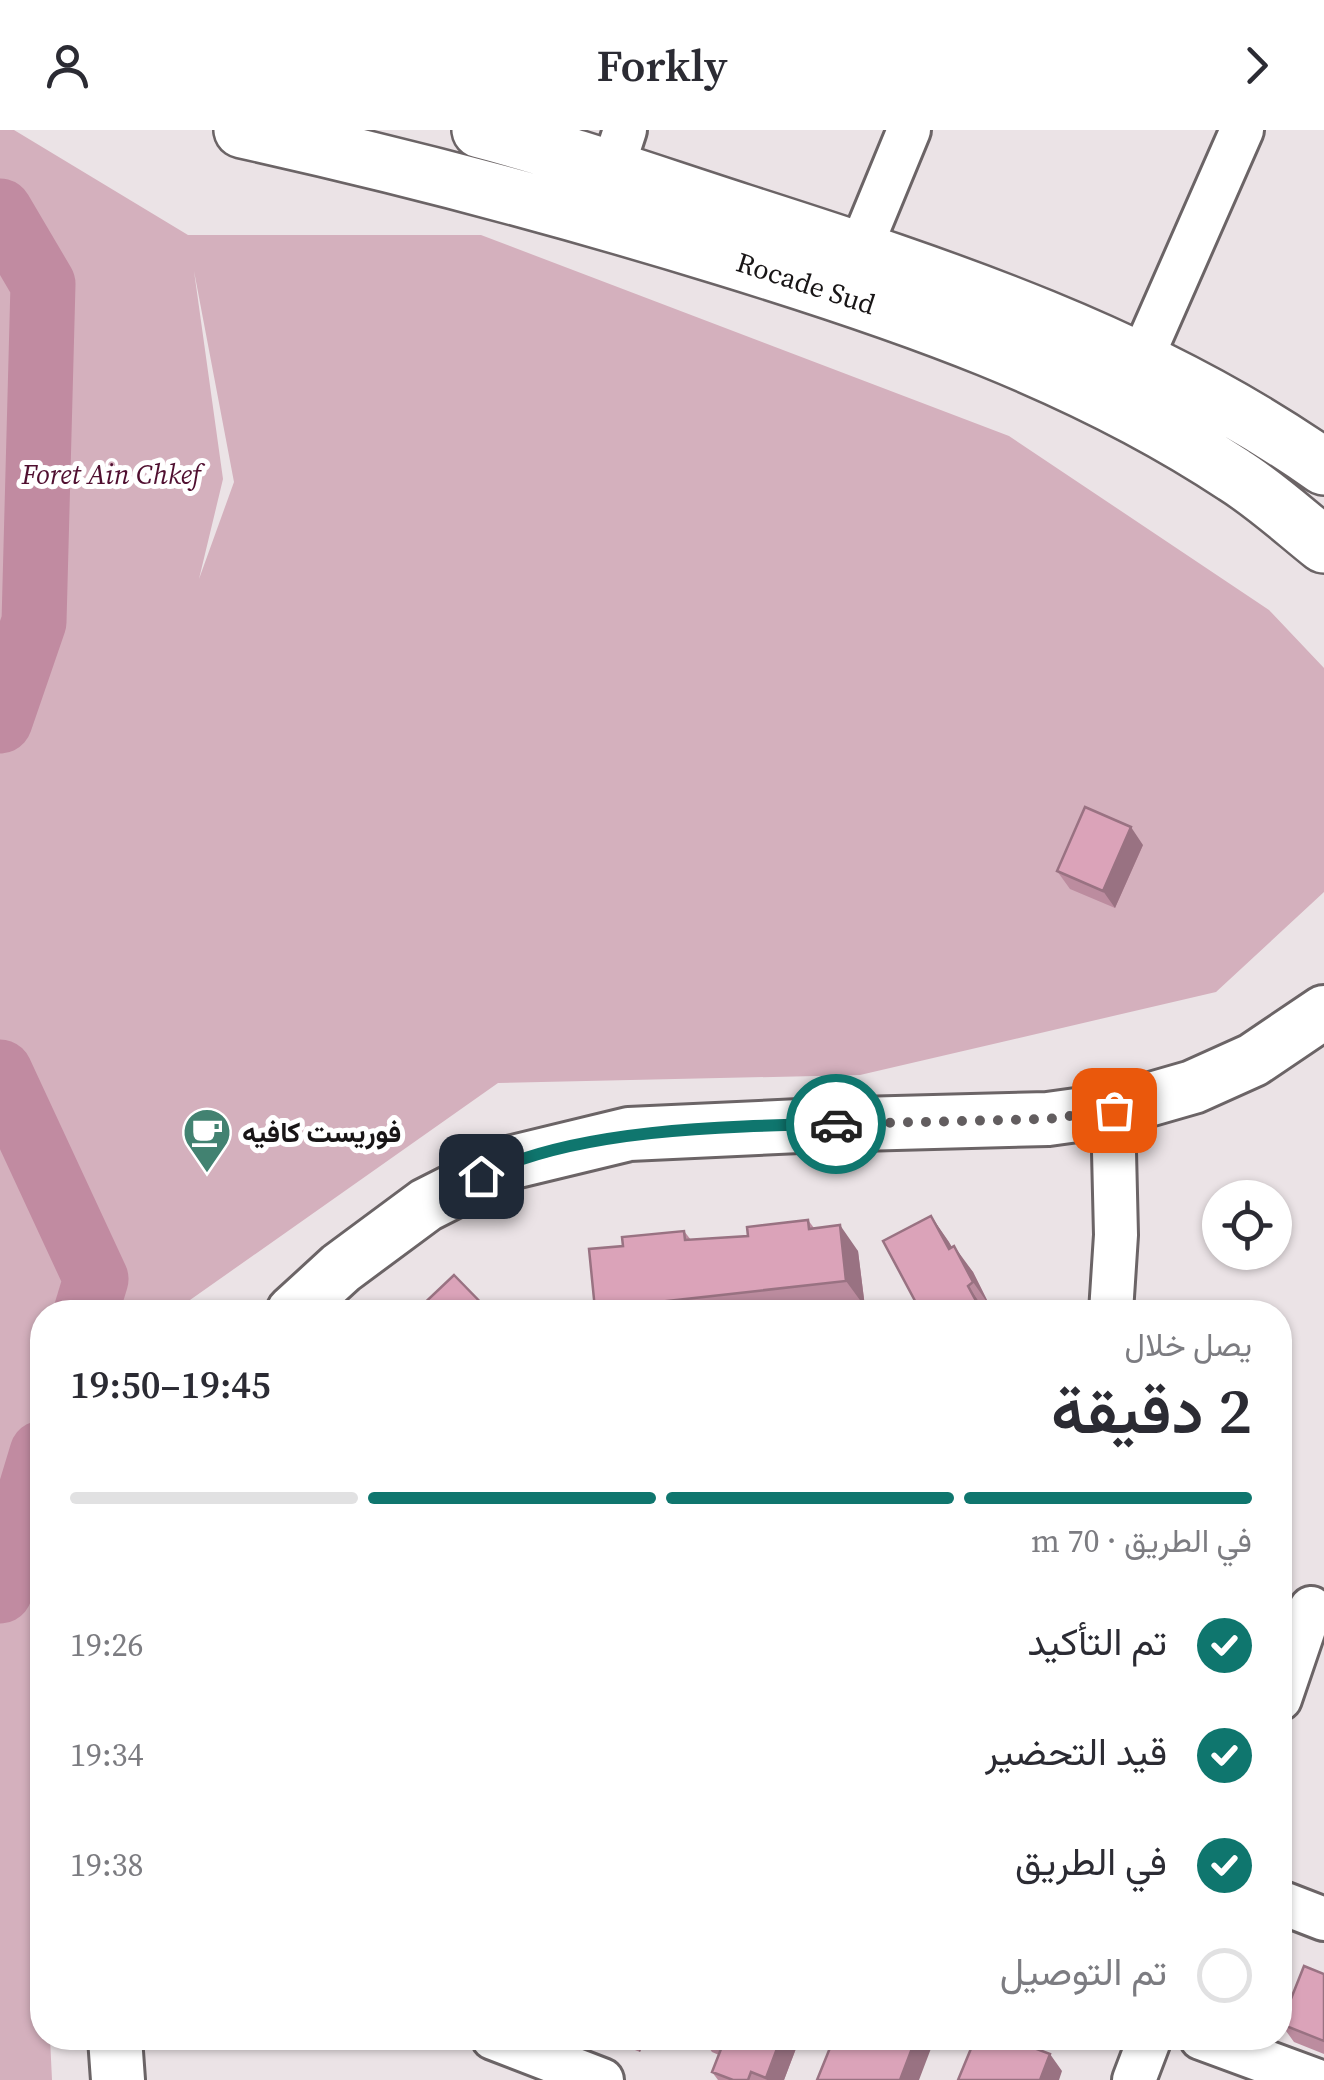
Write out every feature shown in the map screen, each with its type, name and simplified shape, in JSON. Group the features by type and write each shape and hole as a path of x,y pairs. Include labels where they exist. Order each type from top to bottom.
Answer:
{"highway":[{"name":"Rocade Sud","path":"242,130 513,196 828,289 916,320 1047,373 1153,426 1237,476 1324,545"},
{"name":"Rocade Sud","path":"480,130 618,150 860,249 1021,308 1264,424 1324,467"}],"street":[{"path":"860,249 909,130"},
{"path":"1140,362 1242,130"},
{"path":"306,1300 341,1268 426,1204 508,1162 629,1134 821,1124 1048,1119 1114,1110 1193,1086 1253,1060 1324,1012"},
{"path":"1111,1300 1116,1235 1114,1110"},
{"path":"1292,1653 1305,1604"},
{"path":"1292,1907 1324,1919"},
{"path":"116,2050 118,2080"},
{"path":"524,2050 602,2080"},
{"path":"1134,2080 1145,2050"},
{"path":"1234,2050 1315,2080"}],"green space":[{"name":"Foret Ain Chkef","path":"0,130 14,130 188,235 481,235 1009,436 1269,610 1324,668 1324,892 1216,992 860,1075 498,1083 190,1300 30,1300 30,2050 51,2050 52,2080 0,2080","holes":["194,271 234,482 199,579 223,479"]}],"building":[{"path":"1085,807 1131,827 1103,891 1057,871"},
{"path":"931,1216 949,1249 954,1246 973,1282 968,1286 976,1300 915,1300 883,1241"},
{"path":"808,1220 809,1229 840,1225 846,1281 676,1300 594,1300 589,1249 623,1246 622,1237 684,1231 685,1240 748,1236 747,1227"},
{"path":"454,1275 478,1300 428,1300"},
{"path":"1304,1966 1324,1974 1324,2041 1292,2028 1292,1996"},
{"path":"721,2050 776,2050 766,2078 751,2072 748,2080 733,2080 712,2072"},
{"path":"829,2050 911,2050 900,2080 817,2080"},
{"path":"970,2050 1040,2050 1050,2054 1040,2080 958,2080"}],"waterway":[{"path":"0,211 43,284 34,622 0,721"},
{"path":"0,1072 96,1279 90,1300"},
{"path":"0,1591 30,1492"}],"way so far":[{"path":"836,1124 1048,1119 1114,1110"}],"place":[{"name":"فوريست كافيه","path":"207,1174"}],"route":[{"path":"481,1176 508,1162 629,1134 836,1124"}]}
